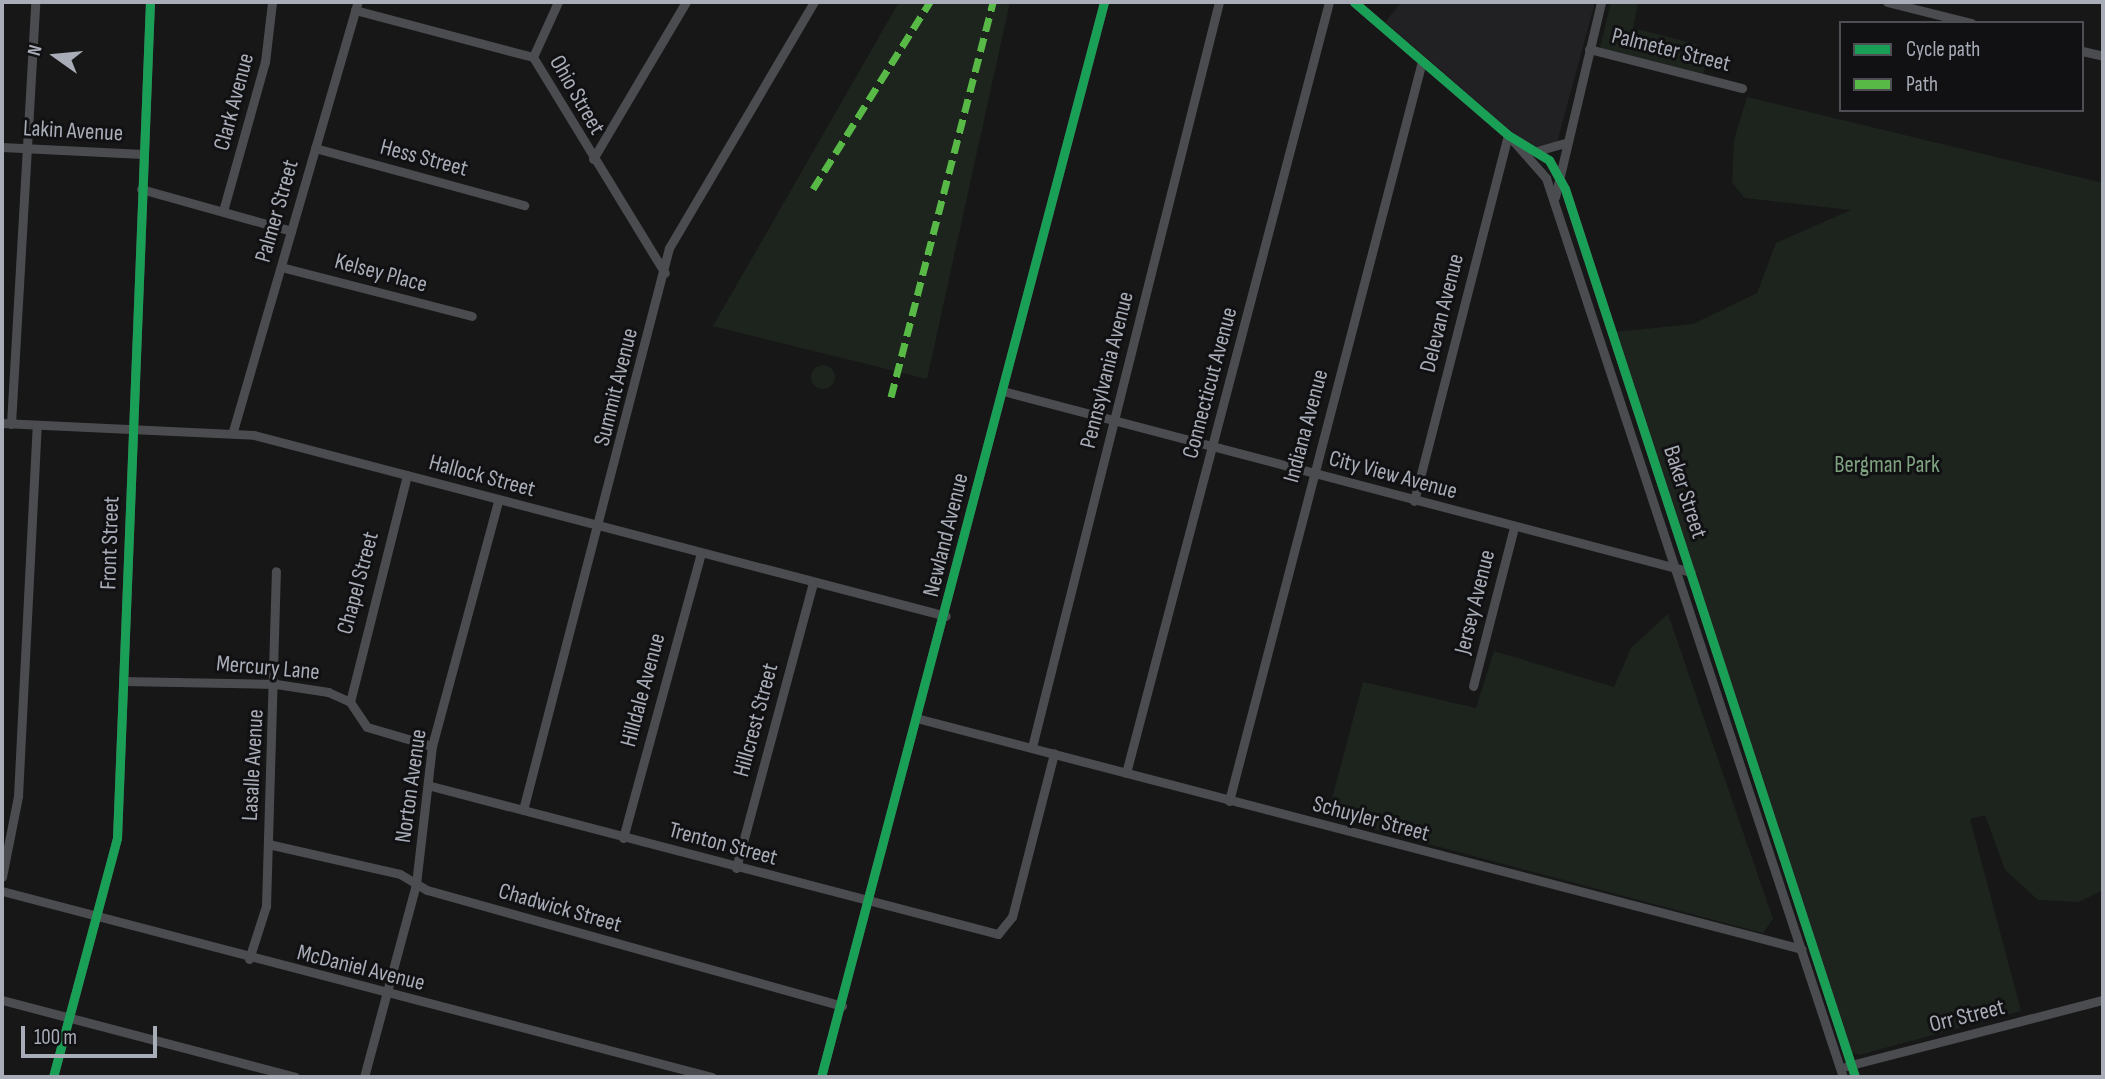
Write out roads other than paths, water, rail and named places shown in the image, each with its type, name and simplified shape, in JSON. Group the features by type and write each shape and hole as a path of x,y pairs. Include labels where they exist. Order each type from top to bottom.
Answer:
{"street":[{"path":"6,424 35,2"},
{"name":"Front Street","path":"53,1077 117,838 150,2"},
{"name":"Clark Avenue","path":"223,211 268,49 272,2"},
{"path":"533,57 558,2"},
{"path":"593,159 686,2"},
{"name":"Summit Avenue","path":"523,810 665,273 680,227 814,2"},
{"name":"Newland Avenue","path":"821,1077 872,903 1104,2"},
{"name":"Pennsylvania Avenue","path":"1032,747 1219,2"},
{"name":"Connecticut Avenue","path":"1126,773 1329,2"},
{"name":"Baker Street","path":"1354,2 1508,135 1541,170 1557,211 1841,1073"},
{"path":"1557,211 1558,174 1601,2"},
{"path":"1888,2 1962,21"},
{"name":"Ohio Street","path":"356,6 533,57 665,273"},
{"name":"Palmer Street","path":"233,431 356,6"},
{"name":"Palmeter Street","path":"1589,49 1742,88"},
{"path":"2084,51 2103,56"},
{"name":"Indiana Avenue","path":"1229,801 1422,61"},
{"name":"Baker Street","path":"1508,135 1532,150 1558,174 1855,1077"},
{"name":"Delevan Avenue","path":"1414,501 1508,135"},
{"path":"1532,150 1565,143"},
{"name":"Lakin Avenue","path":"2,147 143,154"},
{"name":"Hess Street","path":"314,148 524,205"},
{"path":"141,189 291,231"},
{"name":"Kelsey Place","path":"281,267 472,316"},
{"name":"City View Avenue","path":"1003,391 1691,572"},
{"name":"Hallock Street","path":"6,424 233,431 946,616"},
{"path":"2,877 18,796 37,425"},
{"name":"Chapel Street","path":"350,702 407,475"},
{"name":"Norton Avenue","path":"364,1077 390,996 416,884 431,786 432,746 498,501"},
{"name":"Jersey Avenue","path":"1474,686 1514,527"},
{"name":"Hilldale Avenue","path":"624,838 701,553"},
{"name":"Lasalle Avenue","path":"249,959 266,906 276,684 276,571"},
{"name":"Hillcrest Street","path":"736,868 813,583"},
{"name":"Mercury Lane","path":"123,681 276,684 350,702"},
{"path":"350,702 363,725 432,746"},
{"name":"Schuyler Street","path":"920,719 1814,951"},
{"name":"Trenton Street","path":"431,786 984,933 1004,930 1054,753"},
{"name":"Chadwick Street","path":"268,844 400,874 416,884 842,1006"},
{"name":"McDaniel Avenue","path":"2,891 390,996 712,1077"},
{"path":"2,1000 295,1077"},
{"name":"Orr Street","path":"1841,1073 1852,1065 2103,1000"}],"park label":[{"name":"Bergman Park","path":"1887,465"}]}
